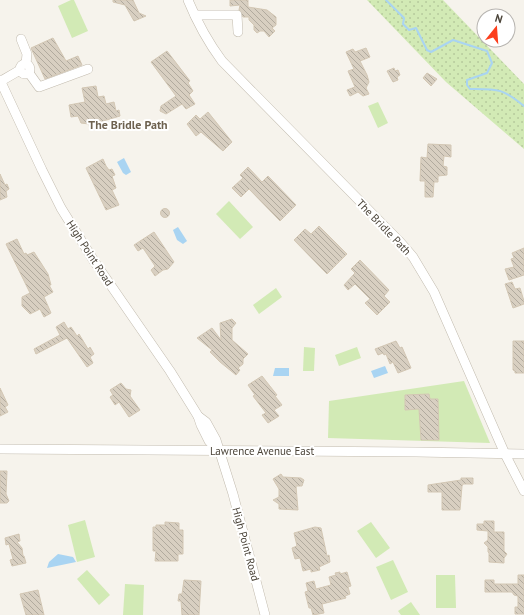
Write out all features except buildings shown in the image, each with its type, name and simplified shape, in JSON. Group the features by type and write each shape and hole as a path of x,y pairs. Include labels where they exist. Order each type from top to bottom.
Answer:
{"street":[{"name":"The Bridle Path","path":"188,0 212,47 222,61 412,257 434,292 505,454 524,491"},
{"path":"195,15 237,15 238,32"},
{"path":"21,39 27,54 25,69 40,87 88,69"},
{"path":"0,80 25,69"},
{"name":"High Point Road","path":"0,80 61,208 94,261 170,371 198,416 209,441 218,451 233,494 265,615"},
{"name":"Lawrence Avenue East","path":"0,449 524,454"}],"green space":[{"path":"74,0 88,31 72,38 58,6"},
{"path":"367,0 443,0 476,34 476,48 489,48 524,84 524,149 446,82"},
{"path":"378,102 388,123 378,128 368,106"},
{"path":"229,201 253,227 240,239 216,214"},
{"path":"276,288 282,297 259,314 253,305"},
{"path":"304,347 315,348 314,371 303,371"},
{"path":"357,347 361,358 339,366 335,355"},
{"path":"464,381 490,443 328,438 329,401"},
{"path":"85,520 95,557 77,562 68,525"},
{"path":"371,522 390,548 376,558 357,531"},
{"path":"393,560 408,592 391,600 376,567"},
{"path":"87,570 110,595 99,605 77,579"},
{"path":"436,575 455,575 456,608 436,608"},
{"path":"125,584 144,585 143,615 123,615"},
{"path":"411,602 420,615 401,615 398,611"}],"water":[{"path":"124,158 131,172 126,175 123,173 117,162"},
{"path":"178,227 187,241 183,244 177,240 173,230"},
{"path":"385,366 388,373 374,378 371,371"},
{"path":"275,368 289,368 289,376 273,376"},
{"path":"58,554 73,557 76,562 47,568 49,562"}],"waterway":[{"path":"386,0 404,18 403,24 409,30 416,28 427,50 431,52 453,40 487,51 492,63 487,73 467,80 467,85 470,89 487,89 505,93 524,106"}],"district":[{"name":"The Bridle Path","path":"128,125"}]}
